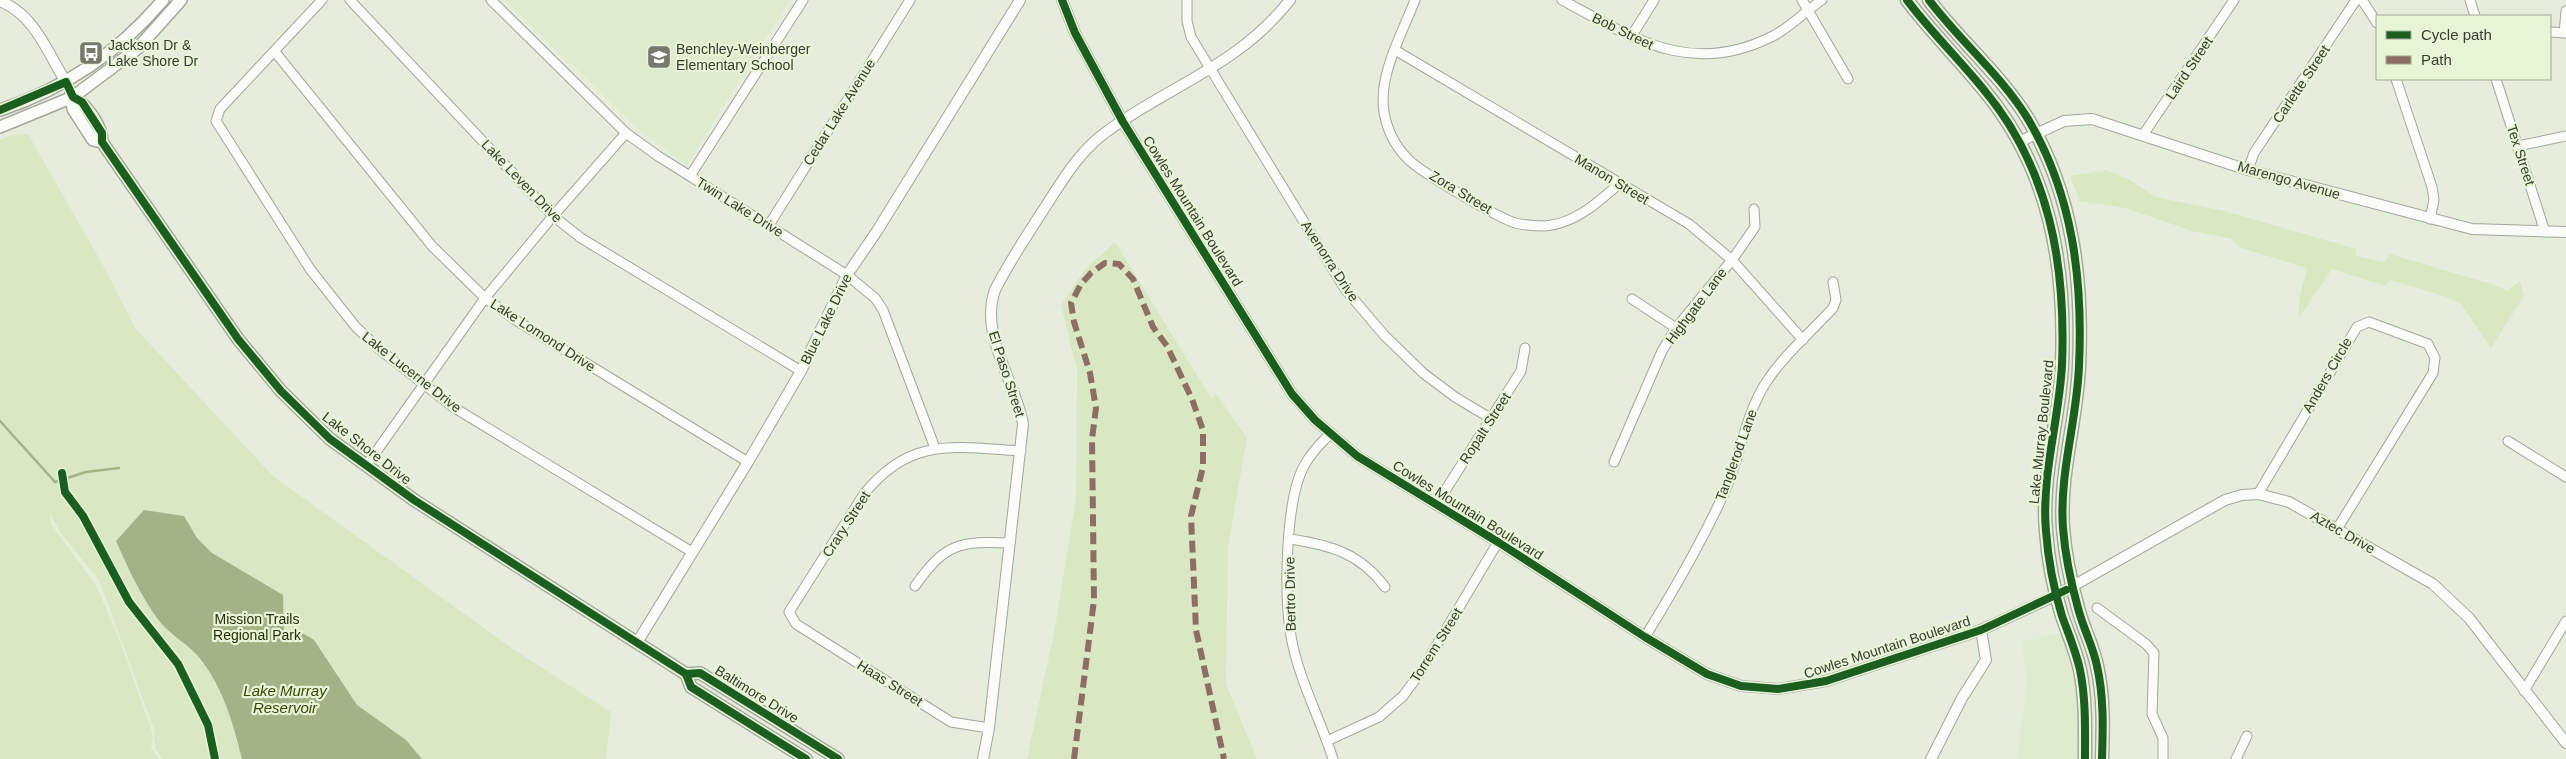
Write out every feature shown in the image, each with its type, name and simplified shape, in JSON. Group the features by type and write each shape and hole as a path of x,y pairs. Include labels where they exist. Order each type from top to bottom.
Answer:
{"main road":[{"path":"0,110 66,82 107,55 126,39 163,0"},
{"path":"0,127 73,97 138,48 181,0"},
{"name":"Lake Murray Boulevard","path":"1907,0 1985,90 2012,128 2048,209 2060,280 2062,365 2044,499 2046,533 2066,590 2078,608 2097,664 2103,713 2102,759"},
{"name":"Lake Murray Boulevard","path":"1930,0 1998,78 2027,119 2066,204 2079,298 2079,367 2062,500 2066,590 2080,668 2085,715 2084,759"},
{"name":"Lake Shore Drive","path":"66,82 73,97 82,102 102,133 102,142 238,339 281,391 330,439 418,502 638,641 686,674"},
{"path":"2052,226 2069,221"},
{"name":"Baltimore Drive","path":"686,674 700,673 838,759"},
{"path":"686,674 691,687 806,759"},
{"path":"2085,715 2103,713"}],"street":[{"path":"275,52 322,0"},
{"name":"Lake Leven Drive","path":"350,0 553,216 581,238 801,371"},
{"name":"Twin Lake Drive","path":"491,0 626,133 847,276 875,298 883,310 934,448"},
{"path":"690,176 803,0"},
{"name":"Cedar Lake Avenue","path":"769,225 910,0"},
{"name":"Blue Lake Drive","path":"638,641 748,462 801,371 847,276 877,231 1020,0"},
{"name":"Cowles Mountain Boulevard","path":"1062,0 1075,33 1123,122 1292,394 1314,420 1357,456 1498,542 1645,637 1707,674 1741,686 1778,689 1826,681 1981,630 2066,590"},
{"name":"Avenorra Drive","path":"1187,0 1187,21 1191,37 1350,296 1384,335 1423,373 1455,397 1490,418"},
{"name":"El Paso Street","path":"983,759 989,728 1021,451 1022,417 1019,403 992,331 990,310 992,296 1004,273 1070,168 1087,148 1123,122 1211,69 1254,38 1290,0"},
{"name":"Zora Street","path":"1415,0 1384,84 1383,102 1392,137 1403,153 1416,166 1504,218 1534,226 1555,224 1574,218 1591,208 1619,184"},
{"name":"Bob Street","path":"1562,0 1631,37 1672,51 1700,54 1728,51 1774,35 1807,9 1822,0"},
{"path":"1631,37 1654,0"},
{"path":"1802,0 1848,79"},
{"name":"Laird Street","path":"2144,135 2234,0"},
{"name":"Carlette Street","path":"2248,170 2254,153 2356,0"},
{"path":"2362,0 2376,21"},
{"path":"2470,0 2475,15"},
{"name":"Lake Shore Drive","path":"0,1 12,6 32,24 66,82"},
{"path":"2551,32 2565,33 2566,11"},
{"name":"Manon Street","path":"1395,50 1689,224 1732,260 1803,340"},
{"name":"Lake Lucerne Drive","path":"275,52 220,109 216,121 310,269 355,326 379,349 454,407 692,552"},
{"name":"Lake Lomond Drive","path":"275,52 432,246 485,298 517,321 748,462"},
{"path":"2396,80 2432,187 2434,200 2430,220"},
{"name":"Tex Street","path":"2496,80 2545,232"},
{"name":"Marengo Avenue","path":"2019,142 2064,121 2085,119 2099,121 2248,170 2430,220 2472,229 2566,232"},
{"path":"366,466 485,298 553,216 626,133"},
{"path":"2518,146 2566,136"},
{"name":"Highgate Lane","path":"1614,462 1662,351 1676,328 1732,260 1755,227 1754,209"},
{"name":"Tanglerod Lane","path":"1645,637 1688,567 1726,489 1752,412 1763,388 1784,358 1833,308 1836,300 1833,282"},
{"path":"1632,300 1676,328"},
{"name":"Anders Circle","path":"2258,494 2357,327 2369,322 2428,344 2436,358 2433,373 2337,529"},
{"name":"Ropalt Street","path":"1436,505 1521,371 1525,348"},
{"name":"Bertro Drive","path":"1330,434 1314,450 1298,480 1293,502 1288,594 1291,635 1298,665 1333,759"},
{"path":"2508,441 2566,477"},
{"name":"Crary Street","path":"796,624 789,612 792,605 809,583 864,494 878,478 894,465 914,455 946,446 1021,451"},
{"name":"Aztec Drive","path":"2066,590 2225,500 2242,495 2258,494 2289,502 2433,584 2454,602 2566,743"},
{"path":"1290,539 1319,543 1344,552 1372,569 1385,587"},
{"path":"915,586 931,564 946,551 962,544 978,542 1010,543"},
{"name":"Torrem Street","path":"1327,742 1379,717 1403,696 1420,673 1498,542"},
{"path":"2097,608 2146,644 2154,653 2152,714 2163,738 2163,759"},
{"path":"2524,691 2566,621"},
{"name":"Haas Street","path":"796,624 951,722 989,728"},
{"path":"1931,759 1958,706 1986,660 1981,630"},
{"path":"2236,759 2248,736"}],"shaded area":[{"name":"Benchley-Weinberger Elementary School","path":"505,0 790,0 687,165 641,132"},
{"path":"2062,633 2078,695 2079,759 2017,759 2027,681 2022,641"}],"green space":[{"name":"Mission Trails Regional Park","path":"28,134 104,267 135,328 273,476 513,649 611,712 606,759 162,759 155,748 154,729 99,580 61,534 50,513 51,524 96,585 120,641 153,735 151,748 159,759 0,759 0,140 9,136"},
{"path":"2106,170 2130,180 2155,197 2225,211 2356,249 2356,256 2385,262 2390,254 2498,286 2507,291 2520,281 2524,296 2491,348 2461,304 2444,296 2390,280 2385,286 2332,269 2299,318 2299,300 2307,268 2238,247 2232,239 2192,231 2125,208 2080,201 2070,176"},
{"path":"1115,242 1211,398 1216,394 1247,438 1228,547 1226,684 1257,759 1027,759 1055,628 1076,497 1077,371 1061,305 1084,271"}],"water":[{"name":"Lake Murray Reservoir","path":"144,510 184,516 197,538 212,553 283,595 284,635 296,629 314,640 357,705 406,740 422,759 242,759 230,717 213,678 197,655 157,618 140,590 116,541"}],"waterway":[{"path":"0,421 55,482 86,472 119,468"}],"marked path":[{"path":"1074,759 1094,600 1092,439 1096,408 1090,373 1074,322 1071,303 1081,284 1091,273 1105,263 1119,264 1133,279 1153,327 1167,346 1192,399 1203,430 1203,467 1191,516 1196,630 1224,759"}],"cycle path":[{"path":"1062,0 1075,33 1123,122 1292,394 1315,420 1357,456 1498,542 1645,637 1707,674 1741,686 1778,689 1826,681 1981,630 2066,590"},
{"path":"1907,0 1984,90 2006,120 2025,152 2039,185 2049,220 2061,291 2063,328 2060,386 2046,490 2046,531 2056,596 2076,656 2082,681 2085,714 2085,759"},
{"path":"1929,0 2006,88 2028,119 2056,178 2065,208 2076,270 2080,334 2078,386 2062,508 2063,528 2073,589 2095,659 2101,689 2103,712 2102,759"},
{"path":"0,110 66,82 73,97 82,102 102,133 102,142 238,339 281,391 330,439 414,500 686,674"},
{"path":"62,473 65,492 83,516 129,602 178,664 208,725 215,759"},
{"path":"686,674 700,673 838,759"},
{"path":"686,674 691,687 806,759"}],"place":[{"name":"Jackson Dr & Lake Shore Dr","path":"91,53"},
{"name":"Benchley-Weinberger Elementary School","path":"659,57"}]}
